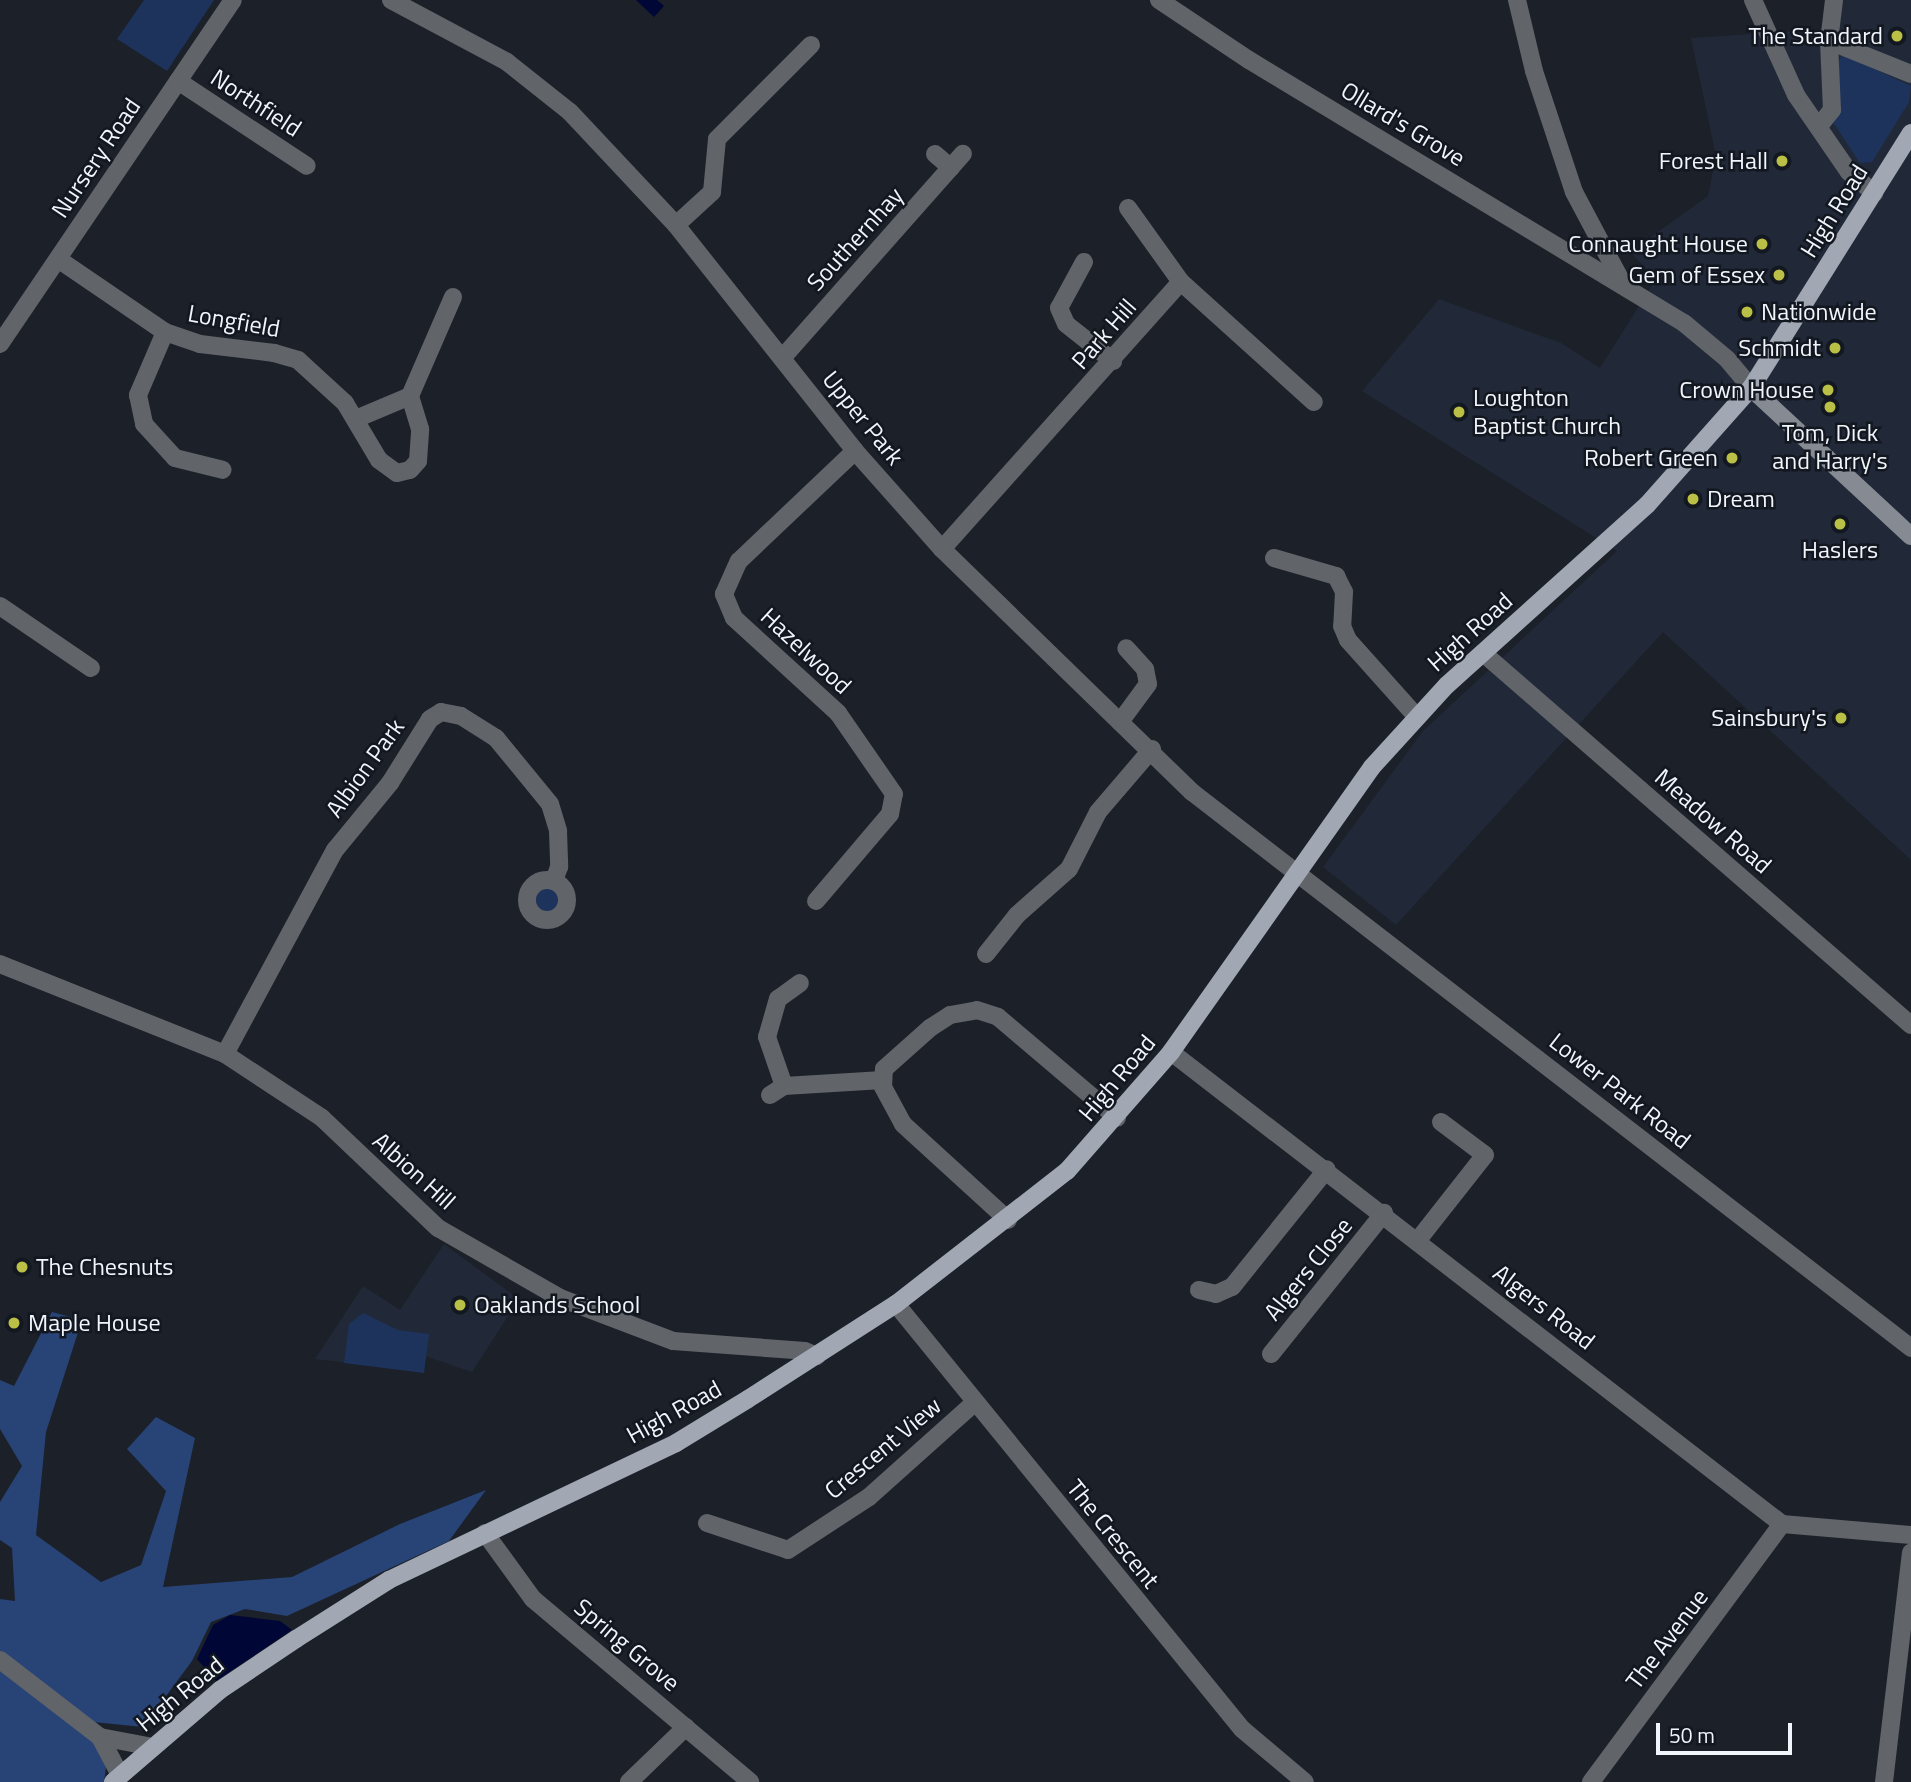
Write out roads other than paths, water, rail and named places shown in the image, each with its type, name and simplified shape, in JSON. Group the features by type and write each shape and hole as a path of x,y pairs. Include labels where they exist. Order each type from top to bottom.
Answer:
{"main road":[{"name":"High Road","path":"117,1779 220,1690 296,1639 389,1580 676,1443 896,1304 1008,1220 1067,1171 1117,1118 1171,1052 1299,873 1371,766 1416,716 1647,505 1751,388 1911,133"}],"street":[{"name":"Nursery Road","path":"0,344 233,0"},
{"name":"Upper Park","path":"391,0 462,36 528,79 570,112 676,225 784,356 855,451 942,549 1120,722 1152,749 1192,792 1299,873"},
{"name":"Ollard's Grove","path":"1159,0 1249,60 1684,323 1727,359 1751,388"},
{"path":"1517,0 1534,71 1574,192 1624,286"},
{"path":"1754,0 1796,94 1849,172 1874,193"},
{"path":"1819,126 1832,110 1829,41 1834,0"},
{"path":"1829,41 1911,74"},
{"path":"676,225 712,192 717,139 811,45"},
{"name":"Northfield","path":"178,81 307,166"},
{"path":"935,154 951,168"},
{"name":"Southernhay","path":"784,356 963,154"},
{"path":"1128,208 1181,282 1314,402"},
{"name":"Longfield","path":"58,259 165,332 189,341 274,353 298,360 358,418 379,460 390,471 404,473 421,452 416,408 410,396"},
{"path":"1084,262 1059,308 1066,324 1114,360"},
{"name":"Park Hill","path":"942,549 1114,360 1181,282"},
{"path":"358,418 410,396 453,297"},
{"path":"165,332 138,395 144,425 175,458 223,470"},
{"path":"1751,388 1911,536"},
{"name":"Hazelwood","path":"816,901 890,814 894,793 838,713 734,618 724,594 738,561 855,451"},
{"path":"1274,558 1336,576 1344,592 1342,626 1348,640 1416,716"},
{"path":"0,606 91,668"},
{"path":"1120,722 1148,684 1146,669 1126,648"},
{"name":"Meadow Road","path":"1483,653 1911,1025"},
{"name":"Albion Park","path":"225,1054 335,850 390,783 430,719 441,712 461,716 496,738 550,804 558,831 559,867 554,881"},
{"path":"986,954 1017,915 1069,869 1098,812 1152,749"},
{"name":"Lower Park Road","path":"1299,873 1911,1348"},
{"name":"Albion Hill","path":"0,964 225,1054 322,1118 438,1228 560,1298 673,1341 805,1351 817,1356"},
{"path":"800,983 778,999 767,1037 777,1091 883,1080"},
{"path":"1008,1220 903,1124 889,1103 883,1080 884,1069 930,1028 950,1015 977,1010 998,1017 1117,1118"},
{"name":"Algers Road","path":"1171,1052 1384,1213 1782,1524"},
{"path":"1418,1240 1485,1155 1441,1122"},
{"path":"1199,1290 1216,1294 1232,1287 1327,1169"},
{"name":"Algers Close","path":"1271,1354 1384,1213"},
{"name":"The Crescent","path":"896,1304 974,1404 1242,1729 1305,1782"},
{"name":"Crescent View","path":"707,1523 788,1550 869,1497 974,1404"},
{"path":"1782,1524 1911,1535"},
{"name":"The Avenue","path":"1591,1782 1782,1524"},
{"name":"Spring Grove","path":"485,1533 533,1599 750,1782"},
{"path":"1884,1782 1911,1553"},
{"path":"0,1660 100,1737 153,1747"},
{"path":"629,1782 686,1727"},
{"path":"100,1737 117,1779"}],"place":[{"name":"The Standard","path":"1897,36"},
{"name":"Forest Hall","path":"1782,161"},
{"name":"Connaught House","path":"1762,244"},
{"name":"Gem of Essex","path":"1779,275"},
{"name":"Nationwide","path":"1747,312"},
{"name":"Schmidt","path":"1835,348"},
{"name":"Crown House","path":"1828,390"},
{"name":"Tom, Dick and Harry's","path":"1830,407"},
{"name":"Loughton Baptist Church","path":"1459,412"},
{"name":"Robert Green","path":"1732,458"},
{"name":"Dream","path":"1693,499"},
{"name":"Haslers","path":"1840,524"},
{"name":"Sainsbury's","path":"1841,718"},
{"name":"The Chesnuts","path":"22,1267"},
{"name":"Oaklands School","path":"460,1305"},
{"name":"Maple House","path":"14,1323"}]}
